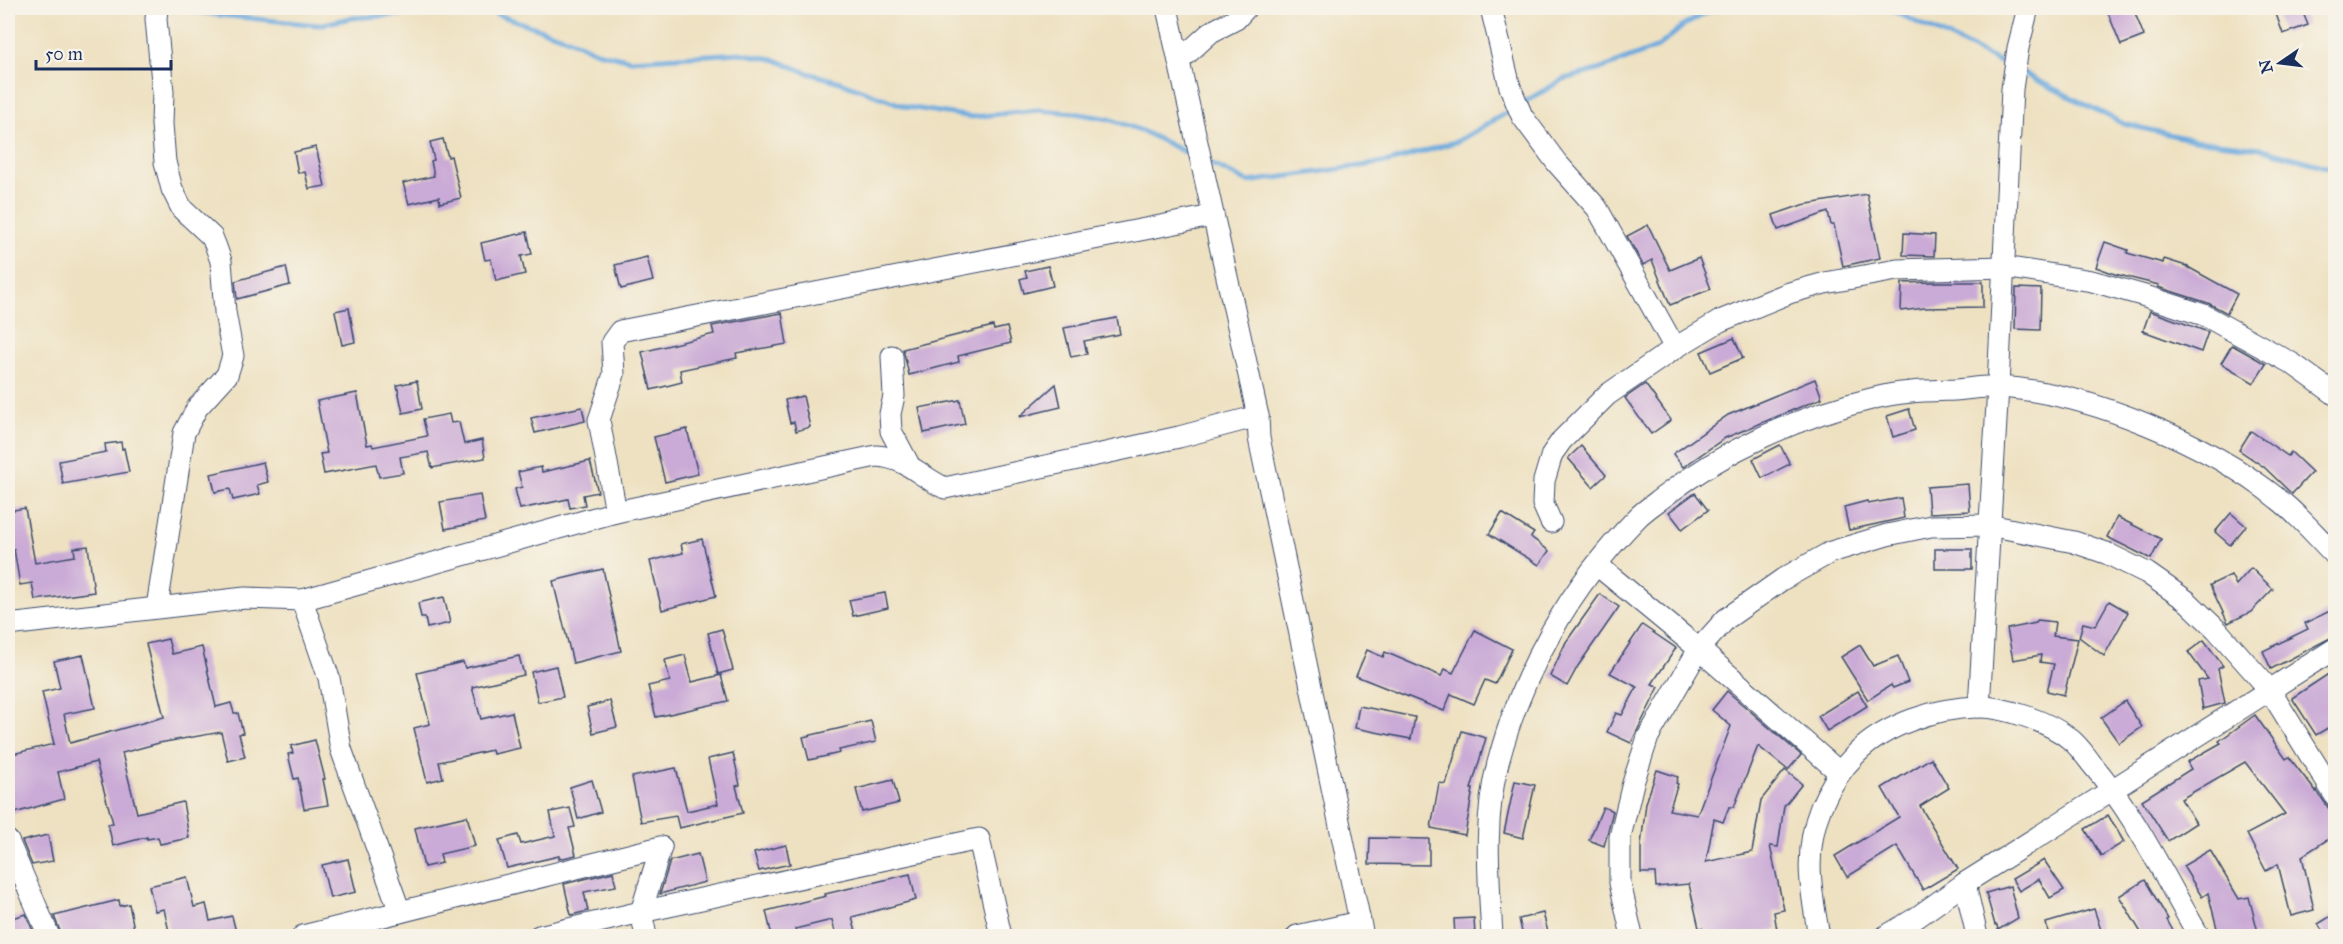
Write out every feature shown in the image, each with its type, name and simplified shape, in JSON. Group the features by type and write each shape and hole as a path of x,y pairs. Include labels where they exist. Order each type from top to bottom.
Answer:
{"street":[{"path":"157,8 165,162 172,189 182,209 212,237 221,261 225,312 233,356 227,375 197,408 184,433 157,607"},
{"path":"1167,8 1258,416 1262,450 1361,929 1297,936"},
{"path":"1179,61 1211,32 1236,20 1246,8"},
{"path":"1491,8 1510,87 1522,116 1557,162 1597,208 1675,348"},
{"path":"1978,707 1998,387 2012,89 2018,48 2028,8"},
{"path":"616,513 599,420 614,374 612,342 620,331 1212,216"},
{"path":"1551,522 1544,504 1544,481 1552,454 1562,440 1606,395 1675,348 1720,321 1789,293 1825,283 1897,270 2004,267 2092,281 2204,315 2293,364 2336,395"},
{"path":"892,356 894,396 890,414 891,431 908,464"},
{"path":"1492,936 1489,814 1498,764 1518,703 1545,639 1597,565 1639,516 1683,482 1730,453 1777,432 1877,397 1998,387 2057,396 2110,410 2172,436 2229,466 2279,499 2336,556"},
{"path":"8,625 245,598 302,600 616,513 876,456 893,457 908,464 926,479 945,488 1179,437 1258,416"},
{"path":"1632,936 1620,883 1620,837 1633,783 1648,736 1699,649 1726,619 1783,579 1831,552 1887,535 1931,526 1989,525 2074,542 2147,573 2195,608 2269,689 2336,797"},
{"path":"1597,565 1699,649 1840,773"},
{"path":"302,600 329,678 341,749 400,912"},
{"path":"1886,936 1965,883 2336,648"},
{"path":"1819,936 1809,872 1811,850 1821,807 1840,773 1861,749 1890,730 1937,712 1978,707 2016,714 2043,723 2071,740 2114,789 2199,936"},
{"path":"539,936 979,839 1001,936"},
{"path":"8,841 49,936"},
{"path":"315,935 661,847 641,912 646,936"},
{"path":"1965,883 1977,936"}],"building":[{"path":"2106,8 2133,8 2144,36 2121,45"},
{"path":"2274,8 2301,8 2308,25 2283,34"},
{"path":"443,139 448,157 451,156 461,198 440,203 439,197 409,204 403,183 434,176 431,161 434,160 430,142"},
{"path":"316,147 325,186 309,189 305,172 298,173 294,152"},
{"path":"1867,194 1880,258 1843,266 1834,225 1831,225 1828,212 1778,230 1773,215 1802,205"},
{"path":"1648,225 1670,270 1699,258 1711,289 1670,305 1652,260 1643,265 1627,236"},
{"path":"527,232 532,254 521,256 525,274 496,281 491,259 485,260 481,243"},
{"path":"1904,233 1935,235 1934,256 1903,255"},
{"path":"2105,242 2128,250 2127,253 2163,263 2164,259 2186,266 2237,294 2227,313 2208,303 2158,287 2159,285 2096,267"},
{"path":"647,257 653,281 621,289 615,265"},
{"path":"1048,266 1053,286 1024,293 1020,279 1027,277 1025,271"},
{"path":"286,267 290,285 237,299 235,281"},
{"path":"1983,282 1983,307 1925,308 1901,311 1902,283"},
{"path":"2016,288 2041,289 2040,330 2015,329"},
{"path":"349,308 355,342 342,345 335,311"},
{"path":"2150,311 2208,332 2201,352 2143,331"},
{"path":"782,313 787,344 736,353 737,358 680,370 682,382 651,390 642,352 714,334 712,326"},
{"path":"1117,318 1120,334 1084,341 1087,354 1071,357 1064,328"},
{"path":"993,326 994,330 1007,327 1011,343 958,356 959,362 909,375 903,349"},
{"path":"1734,338 1743,358 1710,372 1701,352"},
{"path":"2232,345 2266,364 2254,383 2221,363"},
{"path":"1815,379 1822,398 1725,438 1683,467 1673,454 1728,415"},
{"path":"417,381 422,409 403,413 397,385"},
{"path":"1056,384 1061,407 1019,417"},
{"path":"1645,384 1671,420 1651,434 1625,398"},
{"path":"357,393 367,445 372,444 373,447 427,436 423,419 449,414 451,423 459,422 464,444 482,440 485,458 432,468 428,452 400,457 403,473 379,477 376,464 324,474 320,454 327,453 317,401"},
{"path":"803,396 810,427 796,431 794,422 790,423 785,400"},
{"path":"960,400 965,424 924,433 919,408"},
{"path":"582,407 585,421 535,433 531,418"},
{"path":"1909,409 1915,430 1893,437 1887,416"},
{"path":"687,429 698,474 665,482 654,437"},
{"path":"2251,431 2288,456 2291,452 2312,472 2292,494 2264,467 2239,450"},
{"path":"121,442 129,472 63,484 59,461 106,452 105,444"},
{"path":"1780,445 1790,464 1762,478 1753,459"},
{"path":"1581,446 1606,475 1593,487 1568,458"},
{"path":"590,461 598,492 583,495 585,505 570,508 568,499 520,509 515,489 522,487 518,472 541,467 542,472"},
{"path":"263,462 268,482 257,485 260,494 233,500 230,489 215,492 211,474"},
{"path":"1968,484 1970,511 1929,513 1927,487"},
{"path":"1695,493 1708,510 1682,529 1669,512"},
{"path":"480,495 485,521 445,529 440,502"},
{"path":"1901,498 1904,518 1849,530 1844,507 1867,501 1868,504"},
{"path":"25,508 35,563 75,556 74,548 88,546 94,592 35,600 32,583 20,585 14,549 8,550 8,511"},
{"path":"1502,513 1534,533 1531,537 1549,551 1539,565 1489,534"},
{"path":"2231,513 2246,526 2230,545 2215,532"},
{"path":"2117,517 2161,539 2151,559 2107,537"},
{"path":"702,539 716,596 662,610 650,561 683,553 681,544"},
{"path":"1935,549 1972,549 1972,569 1935,569"},
{"path":"2251,568 2273,589 2251,612 2228,623 2210,585 2231,575 2236,585"},
{"path":"603,569 621,651 573,663 553,581"},
{"path":"885,593 888,608 853,616 849,600"},
{"path":"1600,594 1619,607 1578,666 1567,686 1550,676 1566,642"},
{"path":"444,597 450,623 427,628 425,617 421,617 418,603"},
{"path":"2109,601 2128,612 2104,656 2079,637 2083,623 2095,626"},
{"path":"2336,608 2336,635 2271,669 2263,651 2308,629 2305,623"},
{"path":"2037,620 2055,622 2053,636 2078,639 2064,695 2047,691 2054,664 2040,662 2041,655 2013,660 2007,629 2036,623"},
{"path":"1642,625 1676,648 1652,684 1659,687 1631,743 1607,732 1616,713 1622,715 1637,687 1610,673"},
{"path":"722,629 733,670 718,674 708,633"},
{"path":"1475,630 1512,649 1495,684 1485,680 1474,704 1451,694 1444,711 1356,676 1367,650 1383,657 1385,652 1441,676 1445,669 1453,673"},
{"path":"168,639 172,654 202,647 216,707 231,703 234,713 238,713 243,733 239,734 245,757 228,761 221,732 159,743 122,753 137,813 183,802 189,838 160,844 158,837 147,839 147,837 113,846 108,824 113,823 96,762 58,772 64,799 11,814 8,799 8,755 54,744 42,692 60,688 54,661 83,655 95,708 64,714 70,743 164,717 146,644"},
{"path":"2204,640 2223,666 2218,669 2225,703 2203,709 2198,681 2208,679 2188,652"},
{"path":"1860,645 1873,666 1898,656 1908,682 1893,688 1891,685 1868,700 1841,657"},
{"path":"685,655 692,682 721,675 728,701 656,717 648,686 670,681 665,660"},
{"path":"519,656 524,675 472,687 481,719 512,712 520,748 493,754 492,750 439,762 443,778 427,782 414,728 430,724 417,673 463,662 465,668"},
{"path":"556,666 563,697 538,702 531,672"},
{"path":"2336,669 2336,723 2316,735 2292,698"},
{"path":"1727,691 1801,755 1788,770 1758,746 1734,807 1729,807 1723,822 1714,819 1706,862 1752,852 1761,800 1785,770 1802,784 1784,806 1778,847 1770,846 1784,910 1774,912 1777,930 1746,936 1704,936 1702,928 1699,928 1689,884 1656,887 1655,873 1641,873 1641,845 1646,803 1657,770 1678,777 1676,783 1678,784 1669,810 1697,815 1731,726 1712,710"},
{"path":"1858,691 1867,706 1827,731 1818,716"},
{"path":"610,701 617,727 593,733 587,707"},
{"path":"2125,701 2142,727 2119,743 2101,718"},
{"path":"1359,706 1415,717 1411,739 1355,728"},
{"path":"2255,715 2286,759 2289,757 2336,819 2336,834 2302,856 2314,910 2291,916 2278,864 2266,871 2247,834 2285,814 2245,762 2181,799 2196,823 2168,841 2142,800 2191,769 2187,762 2221,743 2219,741"},
{"path":"871,721 876,742 839,750 840,753 809,760 803,737"},
{"path":"1462,731 1486,738 1471,789 1473,789 1465,835 1431,828 1439,783 1446,784"},
{"path":"315,740 325,779 323,779 328,805 304,809 298,778 294,779 288,754 293,753 291,746"},
{"path":"733,753 740,785 736,786 743,813 679,828 676,816 641,822 632,777 676,768 687,811 718,804 708,759"},
{"path":"1931,758 1949,788 1920,806 1958,869 1923,890 1897,846 1847,877 1835,856 1899,817 1882,788"},
{"path":"592,780 601,812 578,819 570,787"},
{"path":"893,780 899,803 862,812 856,789"},
{"path":"1515,781 1535,785 1523,838 1504,833"},
{"path":"1603,807 1613,811 1604,846 1589,840"},
{"path":"570,808 575,827 569,828 576,855 559,859 559,856 507,868 499,840 518,835 521,844 555,836 550,812"},
{"path":"2108,815 2124,842 2101,856 2085,829"},
{"path":"467,816 475,846 440,854 442,863 424,867 415,828"},
{"path":"48,835 53,861 32,865 22,841"},
{"path":"1370,838 1429,839 1429,865 1369,864"},
{"path":"786,845 790,864 759,871 754,853"},
{"path":"2210,850 2239,899 2249,897 2259,936 2219,936 2208,893 2202,897 2183,866"},
{"path":"698,854 705,882 660,894 670,861"},
{"path":"348,859 356,892 330,898 322,865"},
{"path":"2044,860 2064,890 2050,898 2039,879 2019,891 2012,879"},
{"path":"613,872 616,886 584,892 588,911 571,915 564,884"},
{"path":"910,874 916,900 852,917 857,936 836,936 832,920 795,929 796,936 772,936 766,911"},
{"path":"187,877 194,907 206,904 210,921 232,916 237,936 170,936 164,909 155,911 149,886"},
{"path":"2145,880 2176,936 2143,936 2119,896"},
{"path":"2010,886 2018,918 1998,930 1986,893"},
{"path":"119,900 120,906 129,904 135,934 62,936 54,916"},
{"path":"2094,909 2103,936 2049,936 2046,923"},
{"path":"1543,913 1549,936 1523,936 1519,919"},
{"path":"2336,913 2336,936 2326,936 2318,924"},
{"path":"26,914 35,936 8,936 8,919"},
{"path":"1474,918 1475,936 1455,936 1454,919"}],"waterway":[{"path":"174,8 318,25 352,18 487,11 566,38 597,52 631,60 739,53 773,59 907,107 972,117 1038,110 1109,119 1140,130 1193,156"},
{"path":"1521,104 1564,79 1598,70 1658,47 1683,26 1711,10 1723,8"},
{"path":"1887,8 2011,67"},
{"path":"2019,71 2124,124 2194,140 2260,148 2336,170"},
{"path":"1207,162 1248,182 1389,162 1458,141 1513,109"}]}
